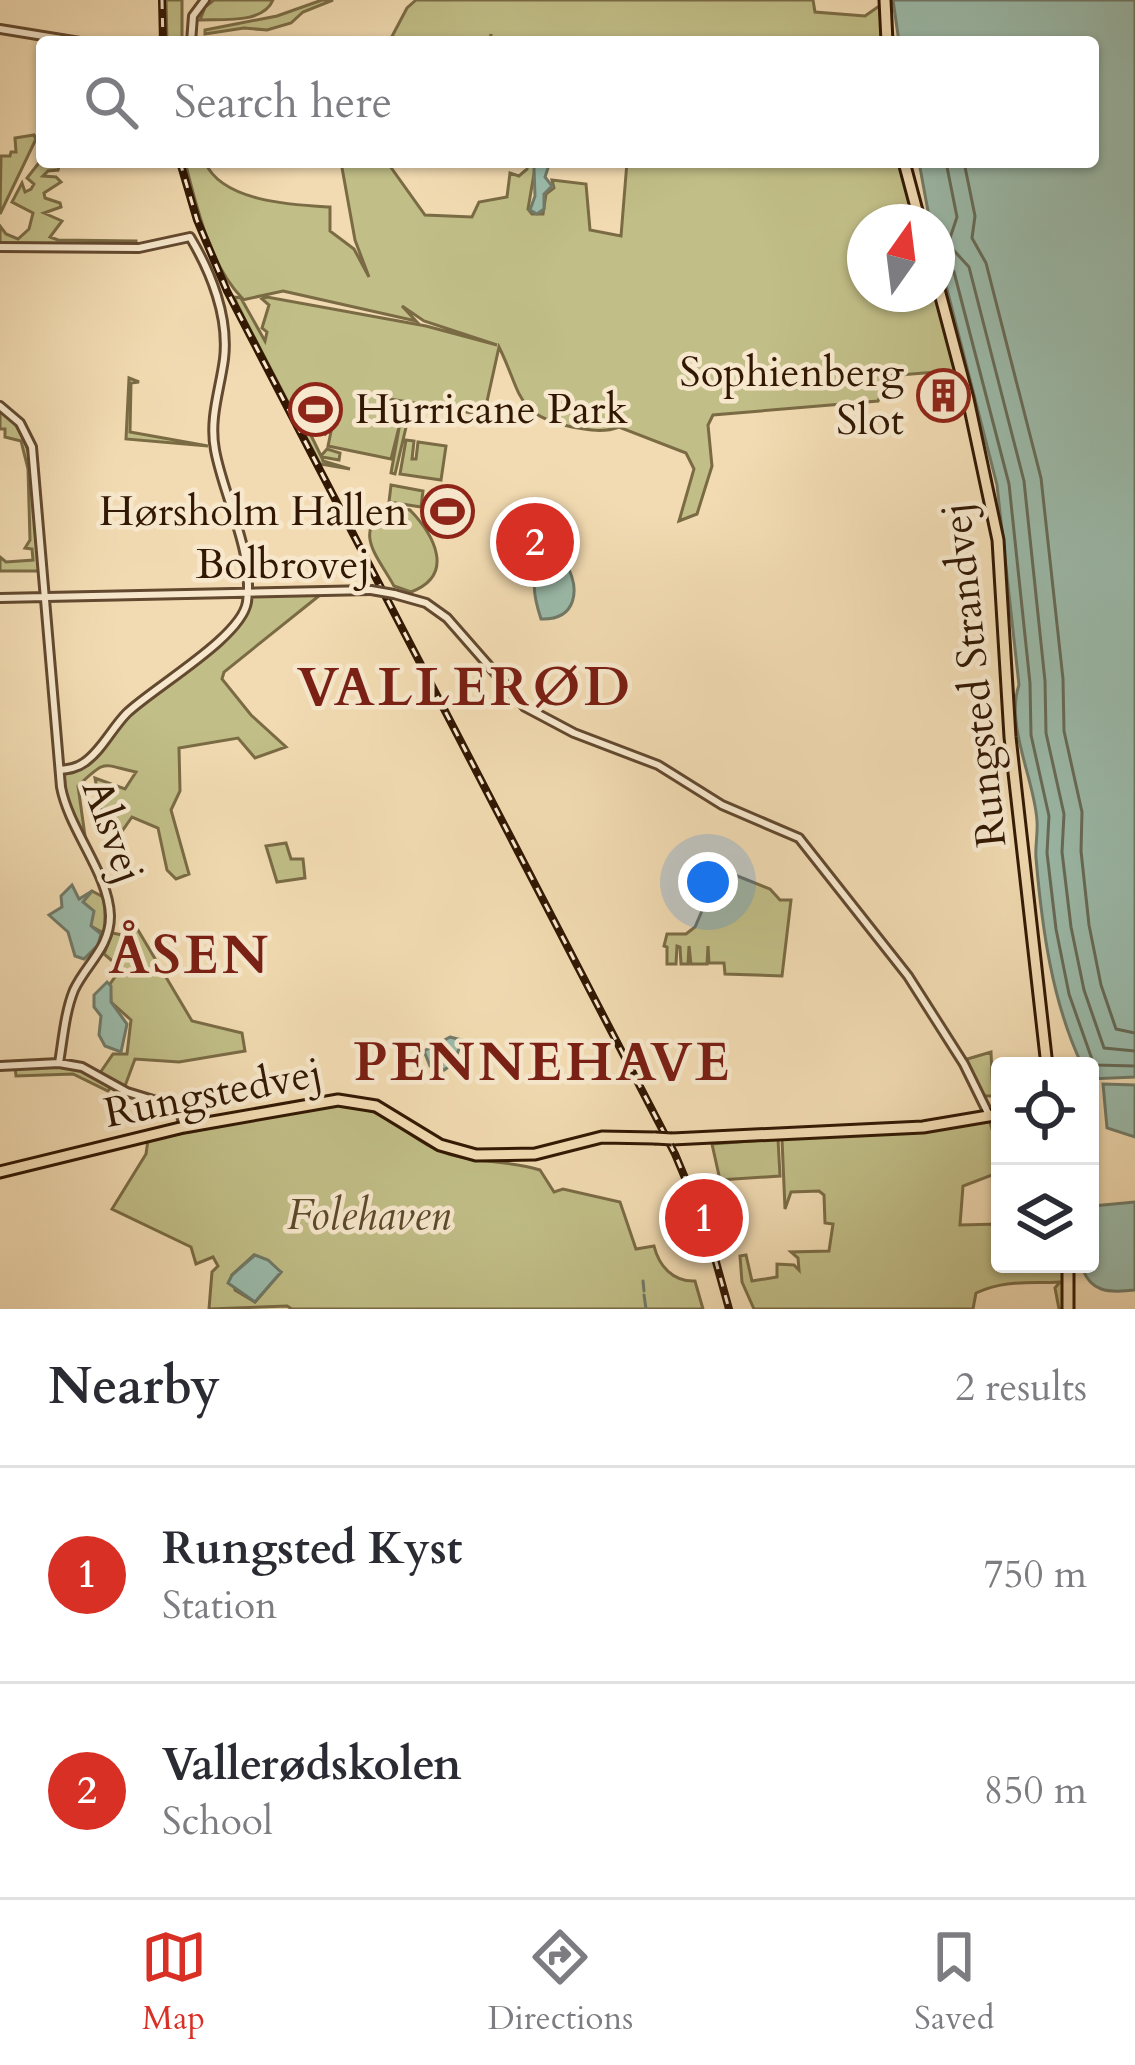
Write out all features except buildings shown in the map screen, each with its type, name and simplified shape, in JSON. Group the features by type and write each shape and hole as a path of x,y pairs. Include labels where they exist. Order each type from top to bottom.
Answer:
{"main road":[{"path":"885,0 887,36"},
{"path":"906,168 915,204"},
{"name":"Rungsted Strandvej","path":"945,312 998,540 1010,736 1046,1057"},
{"name":"Rungstedvej","path":"0,1172 184,1127 347,1100 385,1109 440,1145 476,1155 535,1154 605,1137 672,1139 924,1127 991,1115"},
{"path":"1068,1273 1068,1309"}],"street":[{"path":"193,36 203,2"},
{"path":"0,29 43,36"},
{"path":"0,247 139,248 190,237 223,321 224,353 213,434 245,559 244,610 230,630 136,704 86,762 59,770"},
{"name":"Alsvej","path":"0,406 20,423 32,447 59,770 67,810 103,888 110,921 101,950 71,1000 59,1063"},
{"name":"Bolbrovej","path":"0,598 371,590 426,603 447,618 525,707 574,733 658,765 722,806 790,832 807,845 908,976 991,1109"},
{"path":"0,1066 59,1063 82,1067 127,1092 173,1106 184,1127"}],"green space":[{"path":"166,0 182,0 182,36 167,36"},
{"path":"214,0 273,0 252,17 200,20"},
{"path":"333,0 267,30 205,34 205,30 277,16"},
{"path":"416,0 813,0 815,12 865,16 882,4 883,36 392,36"},
{"path":"34,135 0,214 1,156 16,152 15,138"},
{"path":"36,167 58,168 43,176 61,182 44,193 61,207 44,213 62,221 50,237 136,241 136,246 0,245 0,226 18,239 29,229 33,213 12,202 22,183 25,192 31,189 34,184 27,178"},
{"path":"187,168 209,168 226,186 260,199 330,207 330,231 354,249 369,277 355,240 342,168 391,168 425,215 472,217 479,202 507,197 510,173 519,176 535,168 528,209 532,214 543,214 546,194 554,188 552,180 586,184 590,230 621,236 627,168 902,168 912,204 847,204 847,312 941,312 962,388 959,393 948,371 888,376 878,401 713,415 708,425 712,466 697,514 679,521 694,469 686,453 619,427 584,429 539,416 522,400 499,347 484,415 384,398 382,406 402,411 411,406 395,474 391,473 400,423 391,459 328,446 338,398 334,395 325,434 306,425 321,456 327,449 340,453 339,460 322,457 323,461 350,469 320,464 234,297 242,298 213,252","holes":["283,291 416,321 402,306 424,321 497,345 426,326 267,297 262,299 269,305 262,328 267,332 265,341 242,300"]},
{"path":"129,378 139,382 131,383 130,432 208,446 126,439"},
{"path":"0,408 14,422 31,461 40,571 0,571 0,557 6,562 33,560 32,549 25,548 30,540 28,469 21,441 5,437 5,429 0,429"},
{"path":"406,440 414,441 412,459 416,459 418,442 446,446 441,480 400,474"},
{"path":"391,485 423,491 421,507 389,502"},
{"path":"390,507 410,510 427,531 436,554 433,576 411,592 394,586 371,544 372,525"},
{"path":"320,595 224,672 222,679 286,747 255,758 238,738 179,748 180,791 171,810 189,874 176,879 167,870 158,828 132,817 120,834 104,826 95,778 125,789 136,772 105,766 78,786 86,843 66,797 64,775 94,758 128,717 236,628 251,596"},
{"path":"286,843 291,859 303,859 305,878 277,882 266,846"},
{"path":"720,869 770,889 780,900 791,900 782,976 725,974 724,963 709,963 708,946 707,964 691,964 689,946 688,964 681,964 677,946 676,964 667,964 667,934 686,934 695,927"},
{"path":"92,891 105,898 105,934 91,926 82,902"},
{"path":"135,925 192,1021 242,1033 245,1051 179,1062 135,1059 125,1086 100,1073 113,1054 127,1054 131,1020 111,1002 116,964 104,954 112,933 128,936"},
{"path":"991,1052 991,1096 981,1096 964,1060"},
{"path":"71,1066 111,1087 108,1091 73,1074 16,1076 15,1067"},
{"name":"Folehaven","path":"327,1105 368,1110 438,1150 540,1170 554,1192 563,1189 620,1202 636,1249 654,1246 668,1271 695,1281 703,1309 209,1309 212,1272 218,1266 213,1257 196,1264 191,1247 112,1209 146,1154 148,1140","holes":["254,1255 281,1272 255,1302 235,1290 232,1275"]},
{"path":"989,1119 991,1175 963,1186 960,1225 991,1224 991,1273 1065,1273 1064,1309 1059,1309 1055,1288 1060,1282 987,1289 976,1293 973,1309 754,1309 742,1282 740,1256 746,1255 752,1281 777,1277 777,1264 799,1270 798,1258 791,1252 829,1251 833,1224 825,1223 824,1195 791,1192 785,1209 782,1139 897,1132"},
{"path":"778,1139 780,1176 720,1180 712,1144"}],"water":[{"path":"893,0 1135,0 1135,1077 1099,1079 1099,1057 1079,1057 1072,1041 1045,938 1035,805 1016,718 1019,685 997,485 953,312 955,204 927,204 920,168 1099,168 1099,36 898,36"},
{"path":"534,168 548,168 545,177 552,186 544,194 544,209 537,214 530,210 535,196"},
{"path":"554,558 565,562 574,592 569,609 541,619 536,576"},
{"path":"72,885 79,899 92,891 83,902 94,911 91,926 101,934 98,945 84,959 75,956 68,932 49,915 62,907 61,896"},
{"path":"107,982 111,1002 127,1024 121,1052 105,1046 99,1035 101,1016 94,1007 94,995"},
{"path":"450,1037 462,1040 454,1063 444,1070 430,1066 424,1051"},
{"path":"1103,1084 1135,1085 1135,1137 1107,1128"},
{"path":"1135,1202 1135,1290 1101,1289 1085,1274 1099,1273 1099,1205"},
{"path":"255,1255 281,1272 255,1302 228,1283"}],"waterway":[{"path":"643,1281 644,1291"},
{"path":"644,1295 646,1309"}],"railway":[{"path":"162,0 163,36"},
{"path":"182,168 197,220 227,291 675,1154 708,1233 729,1309"}],"place":[{"name":"Sophienberg Slot","path":"943,396"},
{"name":"Hurricane Park","path":"316,409"},
{"name":"Hørsholm Hallen","path":"447,511"},
{"name":"Vallerødskolen","path":"535,542"},
{"name":"Rungsted Kyst","path":"704,1218"}],"district":[{"name":"VALLERØD","path":"465,688"},
{"name":"ÅSEN","path":"190,956"},
{"name":"PENNEHAVE","path":"543,1063"}]}
